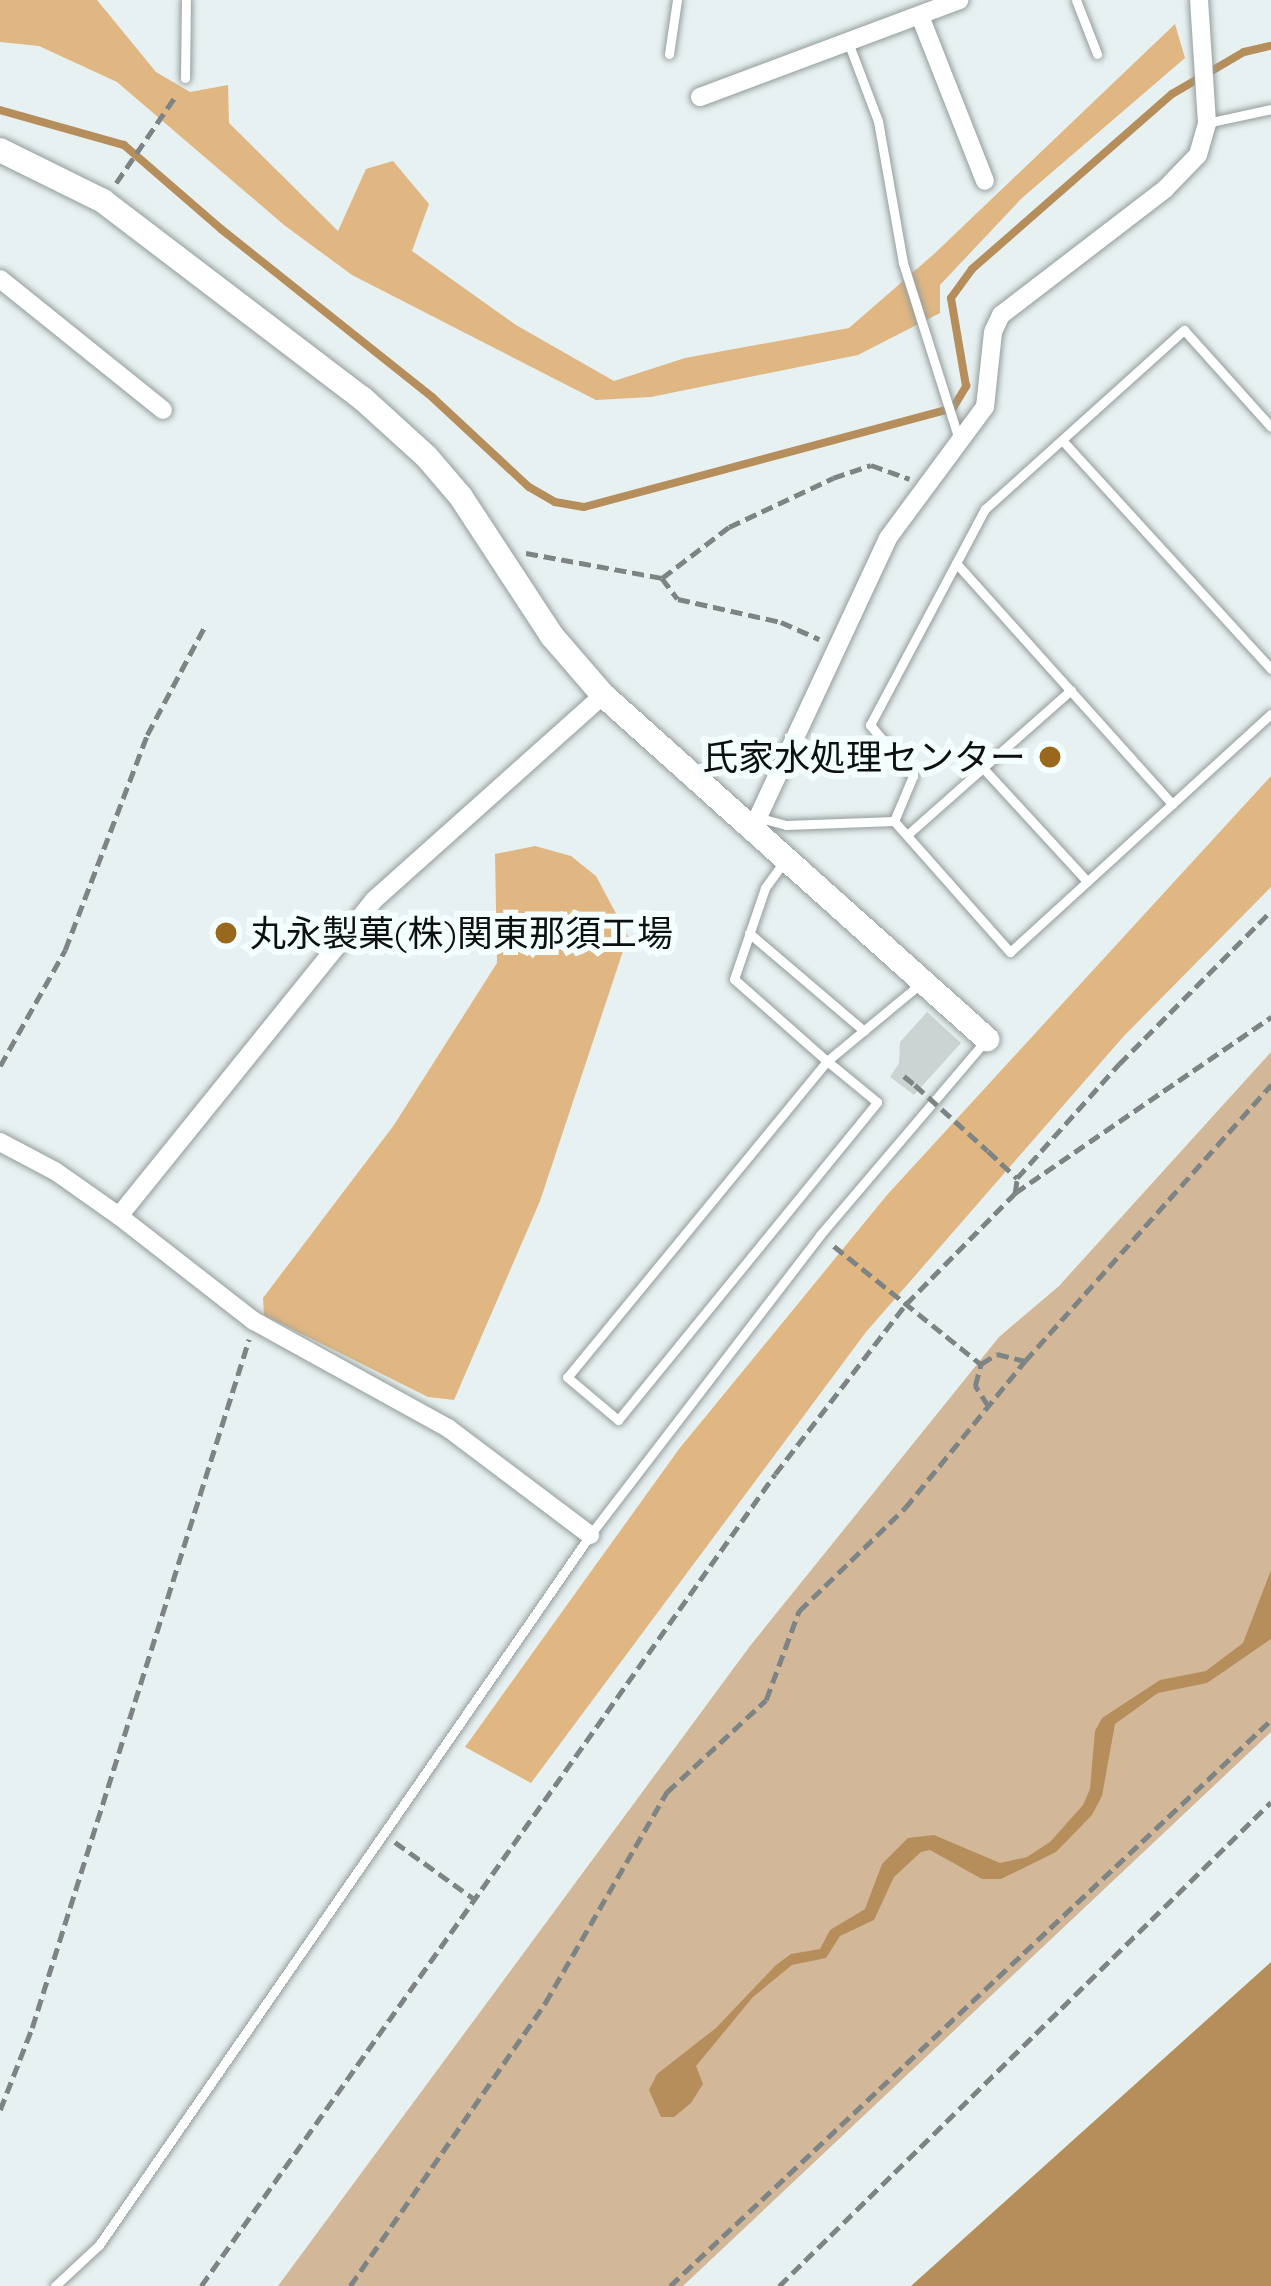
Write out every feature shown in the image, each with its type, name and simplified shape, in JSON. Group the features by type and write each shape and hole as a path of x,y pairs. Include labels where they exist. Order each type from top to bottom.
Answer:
{"street":[{"path":"700,97 959,0"},
{"path":"756,824 888,538 924,488 955,432 985,407 992,332 1000,315 1184,172 1198,155 1206,114 1198,0"},
{"path":"920,16 985,182"},
{"path":"0,150 103,201 362,398 426,455 461,497 552,635 603,695 756,824 786,859 987,1040"},
{"path":"0,279 164,410"},
{"path":"119,1216 374,900 603,695"},
{"path":"0,1142 56,1172 119,1216 254,1321 448,1427 590,1535"}],"lane":[{"path":"185,0 185,78"},
{"path":"669,54 676,0"},
{"path":"1076,0 1097,54"},
{"path":"847,40 878,122 903,263 955,432"},
{"path":"1206,114 1271,109"},
{"path":"894,821 914,776 870,725 985,509 1184,330 1271,427"},
{"path":"1062,440 1271,669"},
{"path":"956,563 1172,803"},
{"path":"907,835 1071,690"},
{"path":"756,824 894,821 1010,952 1271,714"},
{"path":"983,768 1087,881"},
{"path":"786,859 765,888 734,980 827,1061 877,1102 618,1420 567,1377 827,1061 922,983"},
{"path":"749,933 864,1031"},
{"path":"55,2286 99,2245 590,1535 820,1235 987,1040"}],"path":[{"path":"117,182 170,110"},
{"path":"662,578 729,527 871,465 902,473 924,488"},
{"path":"520,553 662,578 677,599 781,622 836,647"},
{"path":"0,1066 65,950 147,735 204,628"},
{"path":"1015,1193 1017,1178 1118,1064 1271,911"},
{"path":"200,2286 775,1474 906,1304 1015,1193 1271,1016"},
{"path":"904,1076 1017,1178"},
{"path":"350,2286 545,2003 667,1792 766,1700 799,1611 905,1508 1025,1361 1271,1085"},
{"path":"820,1235 981,1364"},
{"path":"0,2110 32,2028 254,1321"},
{"path":"988,1406 975,1386 981,1364 997,1354 1025,1361"},
{"path":"670,2286 1271,1720"},
{"path":"778,2286 1271,1802"},
{"path":"385,1835 475,1899"}],"shaded area":[{"path":"0,0 97,0 156,72 190,92 228,85 229,123 338,231 366,169 393,161 429,204 412,251 516,325 614,381 685,358 849,328 934,254 1175,24 1185,58 1022,198 940,285 940,313 858,355 651,397 596,400 352,275 284,225 117,82 39,46 0,42"},
{"path":"1271,776 1271,887 1123,1037 866,1332 531,1783 465,1747 679,1449 887,1195"},
{"path":"535,846 571,856 596,876 628,936 540,1201 454,1400 428,1397 264,1315 263,1298 394,1125 497,963 495,854"},
{"path":"1271,1052 1271,1732 683,2286 278,2286 750,1646 999,1337 1059,1286"},
{"path":"1271,1570 1271,1639 1207,1683 1158,1693 1115,1724 1102,1796 1092,1815 1056,1852 1001,1879 982,1879 930,1850 921,1852 894,1877 874,1920 840,1936 826,1958 792,1965 753,1997 696,2066 703,2084 691,2103 674,2117 661,2117 649,2090 657,2074 716,2028 776,1965 791,1954 820,1949 830,1930 865,1909 882,1864 908,1838 934,1835 1000,1863 1027,1857 1050,1842 1083,1805 1090,1789 1095,1731 1102,1718 1160,1680 1206,1671 1243,1643"},
{"path":"1271,1962 1271,2286 911,2286"}],"building":[{"path":"927,1012 961,1043 914,1095 890,1077 899,1063 900,1042"}],"waterway":[{"path":"0,110 124,145 432,397 529,487 555,502 584,507 953,408 966,386 951,298 972,269 1172,94 1244,52 1271,46"}],"place":[{"name":"氏家水処理センター","path":"1050,757"},
{"name":"丸永製菓(株)関東那須工場","path":"226,933"}]}
